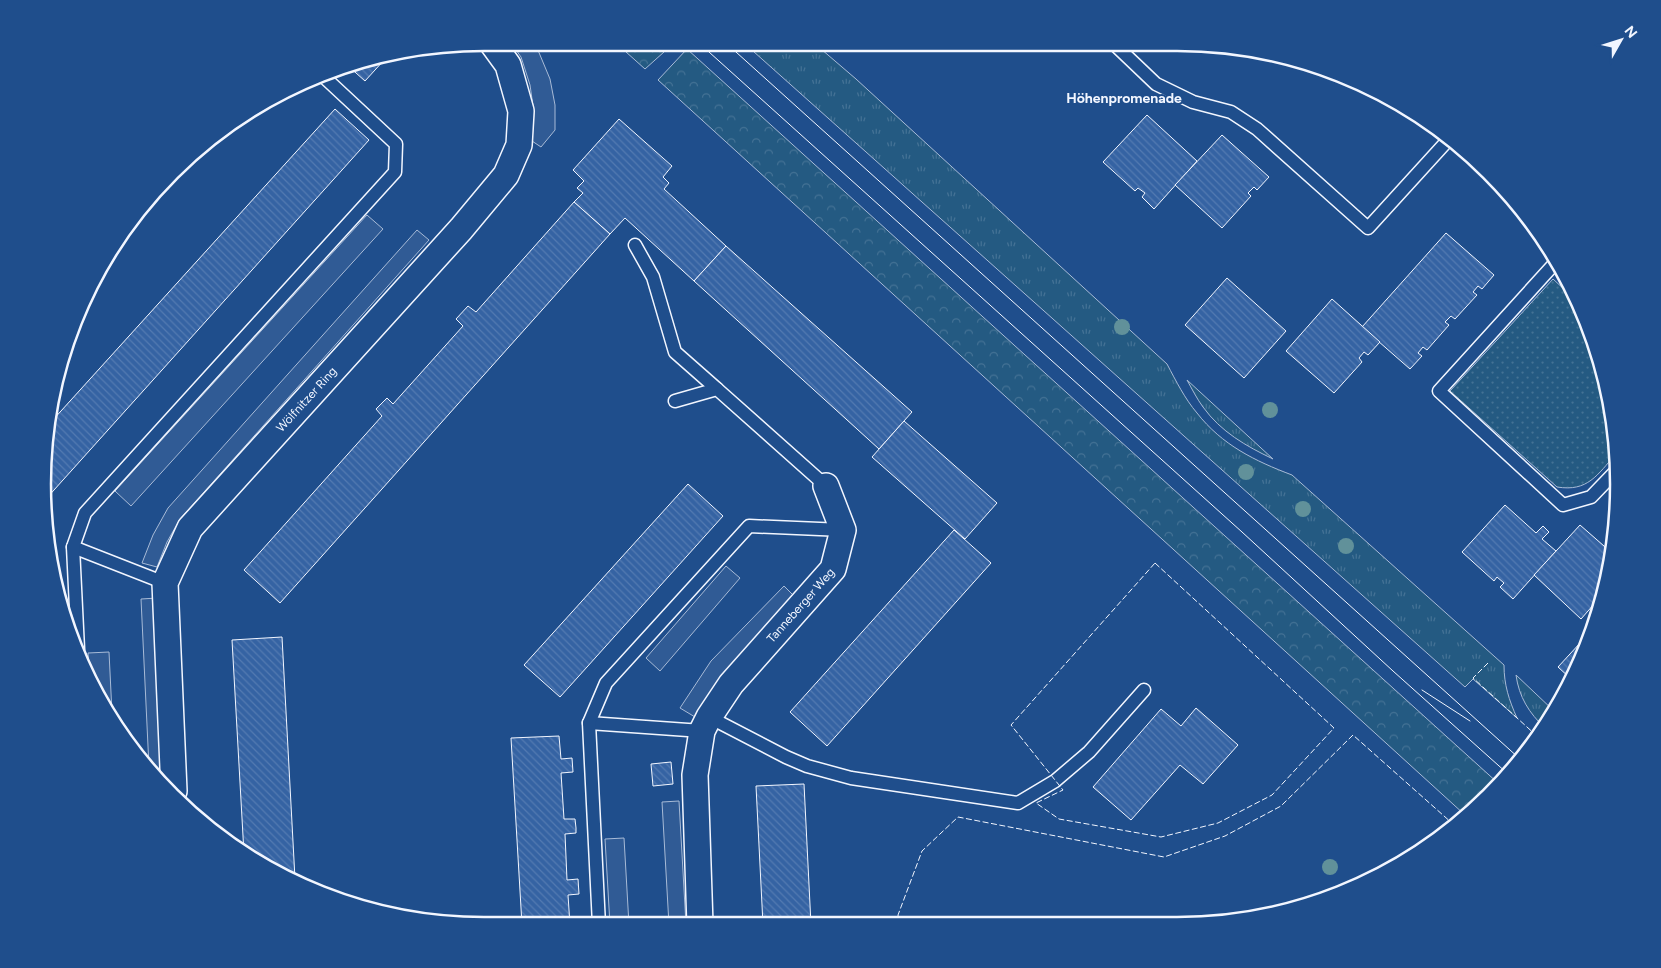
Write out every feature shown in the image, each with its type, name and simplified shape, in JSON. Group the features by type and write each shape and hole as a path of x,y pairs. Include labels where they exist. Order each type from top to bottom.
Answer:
{"street":[{"name":"Wölfnitzer Ring","path":"174,785 165,583 190,528 461,229 506,175 519,145 521,110 508,65 498,51"},
{"path":"826,486 843,530"},
{"name":"Tanneberger Weg","path":"700,917 694,775 706,724 731,684 833,569 843,530"}],"lane":[{"path":"1121,51 1156,84 1193,102 1232,112 1257,129 1368,228 1444,144"},
{"path":"77,632 74,547 85,513 394,172 396,144 328,80"},
{"path":"635,245 653,277 675,352 826,486"},
{"path":"1551,267 1439,391 1563,504 1591,497 1610,482"},
{"path":"675,401 717,389"},
{"path":"600,917 589,723 606,683 749,526 843,530"},
{"path":"74,547 165,583"},
{"path":"589,723 706,724 786,757 851,778 1018,803 1055,781 1089,752 1144,690"}],"green space":[{"path":"625,51 665,51 645,69"},
{"path":"685,51 689,51 1493,779 1460,811 658,80"},
{"path":"753,51 823,51 856,79 1167,364 1189,402 1217,434 1252,458 1292,475 1504,665 1508,692 1517,718 1473,679 1465,687"},
{"path":"1553,279 1565,293 1587,345 1601,400 1609,462 1597,475 1584,484 1568,488 1557,487 1450,391"},
{"path":"1187,380 1273,459 1253,449 1218,424 1201,404"},
{"path":"1516,675 1548,706 1539,721 1526,704"}],"shaded area":[{"path":"517,51 538,51 550,79 555,105 555,130 541,147 532,141 534,113 530,85 521,57"},
{"path":"367,215 383,229 131,506 115,491"},
{"path":"417,230 429,240 180,519 167,542 157,567 142,563 153,535 168,508"},
{"path":"726,566 740,578 660,671 646,658"},
{"path":"784,586 797,599 724,674 695,717 680,708 711,661"},
{"path":"157,598 165,775 148,756 141,599"},
{"path":"109,652 112,704 88,659 88,653"},
{"path":"679,801 686,917 669,917 662,802"},
{"path":"624,838 629,917 610,917 605,839"}],"building":[{"path":"380,64 365,81 354,71"},
{"path":"335,109 369,140 51,493 52,456 57,415"},
{"path":"1147,115 1197,161 1154,209 1142,197 1145,193 1138,188 1135,191 1103,162"},
{"path":"619,119 672,166 663,177 669,183 664,189 726,246 694,281 625,218 610,234 574,202 583,193 577,188 584,181 573,170"},
{"path":"1222,135 1269,177 1257,190 1254,187 1248,193 1251,196 1222,228 1175,185"},
{"path":"574,202 610,234 280,603 244,570 382,416 376,409 387,398 393,404 463,326 456,319 468,306 476,312"},
{"path":"1446,233 1494,275 1482,289 1478,286 1473,292 1477,295 1455,319 1451,316 1445,322 1449,325 1427,350 1423,347 1418,353 1422,356 1410,369 1362,327"},
{"path":"726,246 912,412 879,449 694,281"},
{"path":"1227,278 1286,331 1244,378 1185,325"},
{"path":"1332,299 1380,342 1368,355 1364,352 1359,358 1362,362 1334,393 1286,351"},
{"path":"904,421 997,503 965,539 872,457"},
{"path":"688,484 723,516 560,697 524,665"},
{"path":"1505,505 1536,533 1543,526 1549,532 1542,539 1556,551 1513,599 1500,587 1504,583 1497,577 1494,581 1462,552"},
{"path":"1580,525 1605,547 1592,607 1581,619 1534,575"},
{"path":"954,530 991,563 827,746 790,712"},
{"path":"282,637 295,873 243,844 232,640"},
{"path":"1579,644 1566,674 1558,667"},
{"path":"1196,708 1238,745 1203,784 1180,765 1131,820 1093,787 1161,709 1181,726"},
{"path":"559,736 561,759 572,758 573,772 561,773 564,819 575,819 576,828 576,833 565,834 567,880 578,879 579,894 568,895 569,917 522,917 511,738"},
{"path":"671,762 673,784 653,786 651,764"},
{"path":"804,784 811,917 763,917 756,786"}],"tram line":[{"path":"708,51 1502,769"},
{"path":"735,51 1514,754"},
{"path":"1422,690 1470,721"}],"fence":[{"path":"1155,563 1334,728 1272,795 1218,823 1161,837 1059,819 1036,803 1063,790 1011,725 1155,563"},
{"path":"1488,663 1473,678 1532,731"},
{"path":"898,917 922,851 958,817 1164,857 1225,836 1281,806 1353,735 1449,820"}],"district":[{"name":"Höhenpromenade","path":"1124,98"}]}
